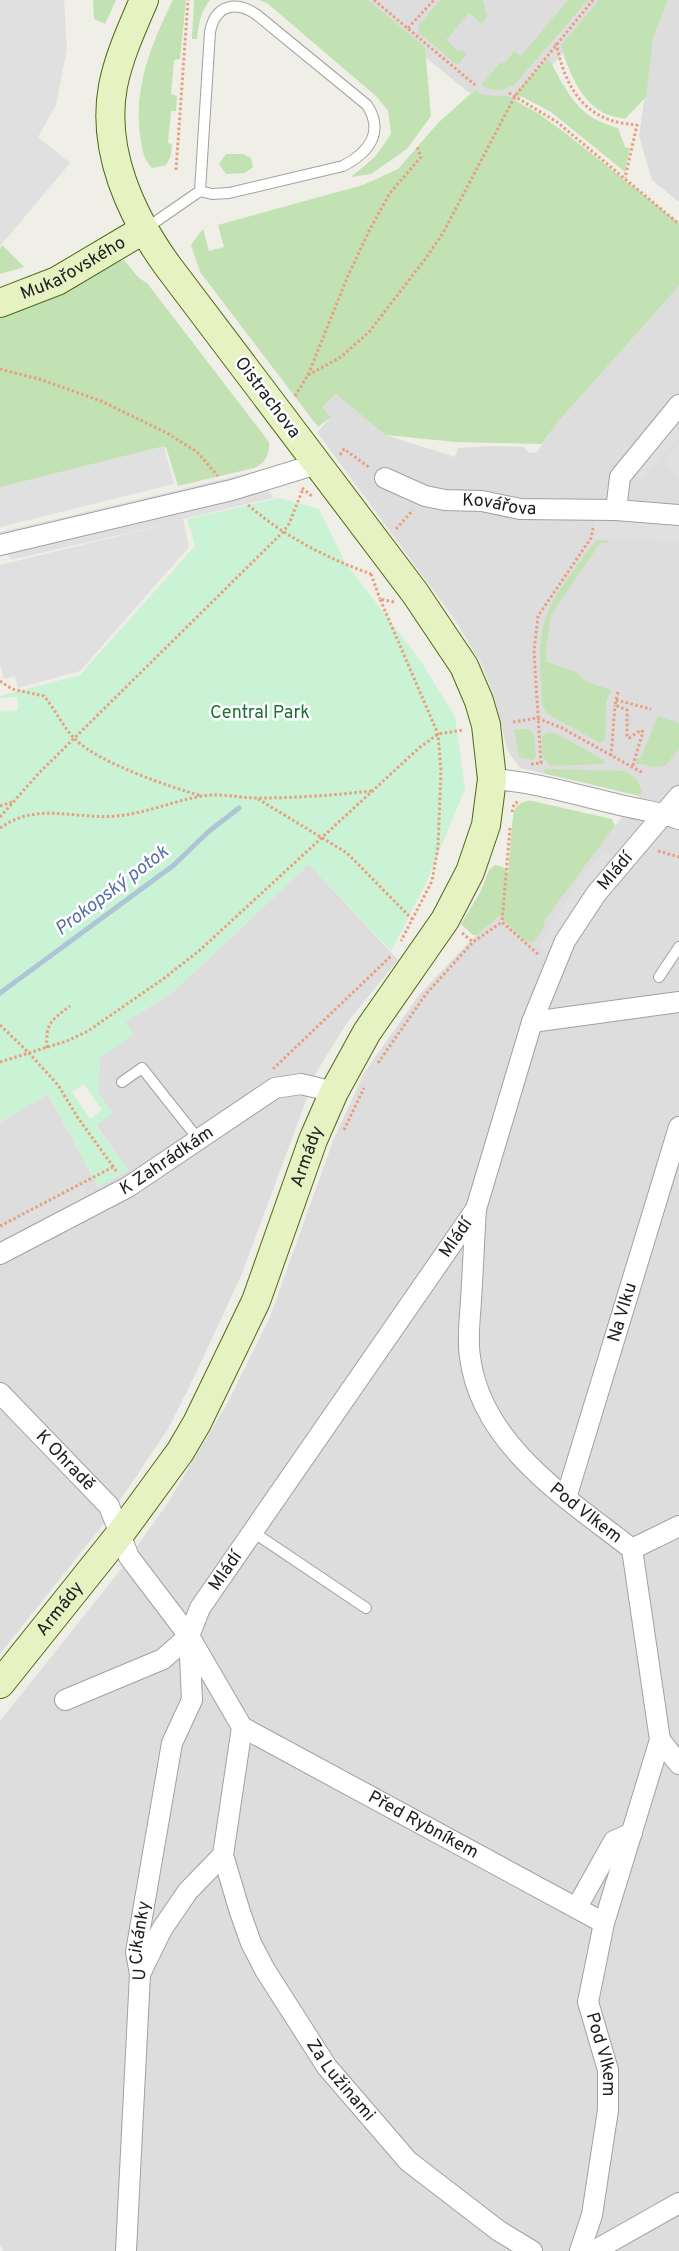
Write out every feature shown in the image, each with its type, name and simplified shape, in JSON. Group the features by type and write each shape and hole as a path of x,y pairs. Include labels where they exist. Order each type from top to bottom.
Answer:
{"street":[{"name":"Oistrachova","path":"144,0 118,68 113,89 111,112 118,170 143,230 167,265 329,460 414,593 464,666 486,724 492,779"},
{"name":"Mukařovského","path":"0,303 58,281 143,230"},
{"path":"616,510 620,477 679,405"},
{"path":"0,545 264,482 329,460"},
{"name":"Kovářova","path":"385,478 425,496 445,500 482,501 520,509 616,510 679,515"},
{"path":"492,779 524,782 671,816"},
{"name":"Armády","path":"0,1684 120,1534 180,1452 223,1370 256,1301 313,1140 334,1092 367,1032 446,920 470,872 486,825 492,779"},
{"name":"Mládí","path":"189,1636 200,1608 476,1209 532,1022 565,941 596,894 671,816 679,796"},
{"path":"532,1022 679,1002"},
{"name":"K Zahrádkám","path":"0,1254 128,1187 275,1088 301,1084 334,1092"},
{"name":"Na Vlku","path":"566,1498 679,1128"},
{"name":"Pod Vlkem","path":"476,1209 468,1342 472,1373 484,1401 507,1443 566,1498 632,1549 660,1740 604,1923 588,2002 608,2070 608,2110 592,2215 580,2251"},
{"name":"K Ohradě","path":"0,1393 109,1506 120,1534"},
{"path":"632,1549 679,1526"},
{"path":"120,1534 129,1557 189,1636 242,1727"},
{"path":"65,1700 163,1659 189,1636"},
{"name":"U Cikánky","path":"126,2251 140,1974 136,1952 172,1743 192,1700 189,1636"},
{"name":"Za Lužinami","path":"242,1727 223,1855 251,1943 265,1970 327,2067 408,2161 499,2231 532,2251"},
{"name":"Před Rybníkem","path":"242,1727 604,1923"},
{"path":"660,1740 679,1764"},
{"path":"576,1907 614,1841 632,1833"},
{"path":"140,1974 162,1929 188,1891 223,1855"},
{"path":"594,2251 679,2203"}],"lane":[{"path":"143,230 200,191 212,194 229,193 343,166 358,159 371,143 376,127 374,115 367,105 257,15 247,8 237,5 228,8 217,15 212,23 210,32 200,191"},
{"path":"659,976 679,947"},
{"path":"122,1082 142,1068 199,1140"},
{"path":"254,1532 366,1608"}],"path":[{"path":"176,170 188,0"},
{"path":"374,0 475,85"},
{"path":"408,28 434,0"},
{"path":"308,375 342,357 369,332 426,258 443,233 514,96 593,0"},
{"path":"556,43 562,70 574,93 590,109 609,120 637,126 626,178"},
{"path":"509,94 557,122 679,224"},
{"path":"295,396 308,375 347,278 369,230 390,193 421,157 417,146"},
{"path":"0,369 40,379 101,401 167,432 197,452 249,506 283,532 310,548 371,574"},
{"path":"329,460 344,449 385,478"},
{"path":"0,817 12,802 74,739 283,532 289,524 303,489"},
{"path":"396,529 412,511"},
{"path":"526,765 541,763 534,651 538,616 591,538 595,522"},
{"path":"368,566 380,599 438,734 441,771 438,847 432,881 414,920 399,944"},
{"path":"380,599 400,603"},
{"path":"0,681 12,690 44,696 74,739 85,747 117,764 172,788 202,796"},
{"path":"611,756 615,705 618,692"},
{"path":"616,700 651,709"},
{"path":"615,705 627,710 627,736 629,738 641,730 643,732 632,768"},
{"path":"513,722 537,718 562,728 643,773"},
{"path":"0,1062 47,1048 88,1031 164,979 200,950 320,837 438,734 463,730"},
{"path":"0,828 21,816 34,813 96,817 137,814 202,796 229,795 257,798 372,791"},
{"path":"511,814 514,804 523,799 523,796"},
{"path":"257,798 353,857 414,920"},
{"path":"0,806 12,802"},
{"path":"502,922 510,824"},
{"path":"658,851 679,857"},
{"path":"502,922 539,955"},
{"path":"372,1071 426,994 473,942 502,922"},
{"path":"313,1030 395,952"},
{"path":"47,1048 46,1031 49,1023 70,1006"},
{"path":"0,1025 58,1085 78,1118 128,1187"},
{"path":"343,1132 368,1079"},
{"path":"0,1226 113,1166"}],"shaded area":[{"path":"0,0 64,0 67,49 56,105 38,137 70,163 0,246"},
{"path":"355,0 610,0 533,87 510,106 489,102 468,92"},
{"path":"668,0 679,0 679,202 652,180 639,136 653,38"},
{"path":"679,286 679,2251 3,2251 0,2245 0,1721 122,1568 169,1501 228,1402 270,1317 333,1141 364,1073 419,995 467,944 499,915 524,940 544,921 615,826 640,796 520,768 508,752 494,697 482,665 455,620 317,432 331,417 322,407 336,394 385,435 455,457 458,448 524,447 529,453 537,452 557,423"},
{"path":"672,424 679,430 679,437 642,481 632,472"},
{"path":"679,444 679,478 662,464"},
{"path":"164,446 174,484 0,527 0,487"},
{"path":"253,472 264,481 273,498 183,519 189,547 80,671 18,688 15,676 4,679 0,665 0,565 175,522 11,560 0,545 0,532"},
{"path":"596,510 679,515 679,543 591,538"},
{"path":"604,849 616,858 550,951 539,946 573,888"},
{"path":"309,864 398,960 349,1020 317,1071 241,1276 168,1429 106,1521 0,1654 0,1122 48,1094 98,1187 128,1170 96,1125 112,1113 98,1093 100,1058 133,1034 125,1022 173,992"},
{"path":"82,1185 89,1198 0,1245 0,1228"}],"green space":[{"path":"93,0 116,0 105,24 94,19"},
{"path":"173,0 186,0 180,59 174,60 171,94 177,96 176,111 171,111 168,143 172,144 171,155 166,165 152,168 142,149 139,122 141,86 157,34"},
{"path":"194,0 210,0 200,18 197,39 192,39"},
{"path":"259,0 368,0 425,47 431,116 407,149 371,174 351,177 375,157 391,134 388,111 377,97 267,3"},
{"path":"440,0 483,0 487,17 482,24 469,13 446,40 458,51 461,49 467,54 459,63 455,63 419,33 419,25"},
{"path":"568,0 588,0 515,84 498,90 481,85 501,62 504,64 514,51 521,56"},
{"path":"599,0 668,0 653,38 646,97 625,119 604,113 587,99 571,73 561,45"},
{"path":"548,59 570,95 586,113 600,122 618,128 625,147 630,148 625,172 551,112 515,93"},
{"path":"475,90 483,95 507,96 539,114 679,223 679,286 557,423 542,444 456,442 385,435 336,394 322,407 331,417 318,427 200,272 191,245 203,229 209,251 224,247 218,225 363,185 398,169 438,123"},
{"path":"226,154 243,154 251,158 253,167 245,173 226,174 219,164"},
{"path":"2,245 24,267 0,274 0,248"},
{"path":"124,260 139,278 147,283 269,442 269,451 266,458 254,468 178,486 166,447 0,488 0,318 67,291 113,264"},
{"name":"Central Park","path":"280,498 319,509 345,562 422,663 455,717 465,789 426,883 391,951 309,864 173,992 125,1022 134,1034 100,1058 98,1093 113,1113 96,1126 129,1170 98,1187 48,1094 0,1122 0,712 18,710 17,697 0,698 0,696 80,675 195,546 187,519","holes":["84,1084 102,1110 90,1119 72,1092"]},
{"path":"608,540 607,543 600,543 551,615 546,649 547,662 576,672 587,682 611,690 606,702 605,740 600,743 549,715 544,709 540,655 545,620 558,593 592,545 596,541"},
{"path":"658,716 679,723 679,748 666,765 655,767 635,763 637,758 640,759"},
{"path":"514,729 528,729 534,734 536,756 533,760 519,757"},
{"path":"548,732 555,733 605,762 603,764 550,766 542,756 542,736"},
{"path":"545,769 624,771 636,778 642,790 640,796 543,773"},
{"path":"532,801 612,819 615,826 544,921 545,925 536,940 531,943 524,940 499,916 477,935 473,935 461,924 481,891 489,870 495,865 503,867 508,873 512,821 515,809 522,803"}],"waterway":[{"name":"Prokopský potok","path":"0,993 174,865 208,832 239,808"}]}
